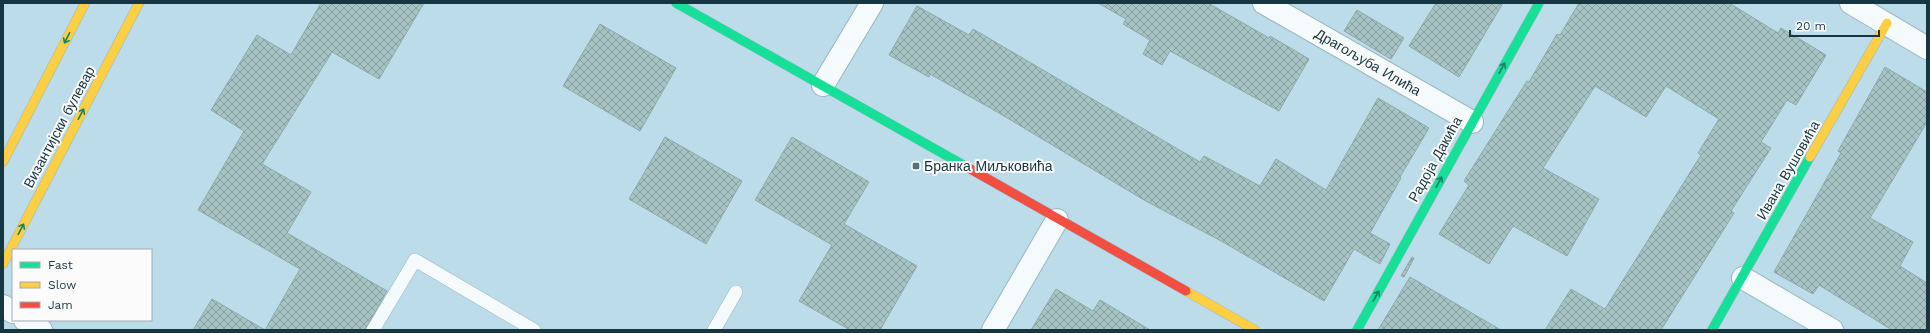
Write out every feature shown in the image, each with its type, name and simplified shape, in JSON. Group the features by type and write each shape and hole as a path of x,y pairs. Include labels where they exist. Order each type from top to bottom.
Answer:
{"street":[{"path":"3,162 85,3"},
{"name":"Византијски булевар","path":"3,264 139,3"},
{"path":"676,3 824,85 1057,220 1254,330"},
{"path":"824,85 872,3"},
{"name":"Драгољуба Илића","path":"1264,3 1472,122"},
{"name":"Радоја Дакића","path":"1357,330 1539,3"},
{"path":"1851,3 1888,23 1927,48"},
{"name":"Ивана Вушовића","path":"1712,330 1888,23"},
{"path":"993,330 1057,220"},
{"path":"1743,278 1832,330"},
{"path":"3,306 12,311"},
{"path":"27,321 41,330"}],"lane":[{"path":"373,330 415,260 534,330"},
{"path":"714,330 736,292"}],"building":[{"path":"321,3 424,3 379,79 332,52 262,164 311,192 287,233 387,291 365,330 265,330 300,269 198,210 244,131 211,110 257,35 291,55"},
{"path":"1098,3 1208,3 1269,38 1270,36 1309,59 1279,111 1170,51 1162,65 1143,54 1150,40 1123,24 1126,19"},
{"path":"1436,3 1503,3 1459,77 1409,46"},
{"path":"1579,3 1729,3 1778,33 1781,28 1826,55 1796,105 1787,100 1761,142 1771,148 1731,211 1734,213 1661,330 1545,330 1571,289 1605,309 1701,155 1698,153 1719,119 1666,86 1646,117 1595,86 1543,168 1599,199 1567,256 1513,226 1489,264 1439,234 1469,185 1464,181 1527,81 1529,82 1557,34 1560,35"},
{"path":"917,6 969,35 973,29 1200,162 1204,156 1260,186 1276,159 1326,190 1378,98 1429,128 1400,177 1401,178 1370,233 1390,244 1380,264 1354,249 1324,301 1223,242 1144,200 999,113 930,74 929,77 889,55"},
{"path":"1357,10 1404,38 1391,59 1344,31"},
{"path":"600,24 676,68 640,131 563,86"},
{"path":"1885,67 1927,92 1927,122 1870,218 1913,242 1900,266 1927,283 1927,330 1892,330 1819,285 1813,294 1774,272 1841,153 1838,151"},
{"path":"665,137 742,181 706,244 629,199"},
{"path":"792,137 869,182 844,224 917,266 880,330 850,330 799,301 832,245 755,200"},
{"path":"1412,257 1414,258 1404,277 1401,276"},
{"path":"1410,277 1501,330 1378,330"},
{"path":"1056,289 1093,311 1100,300 1150,330 1031,330"},
{"path":"212,299 265,330 193,330"}],"traffic: fast":[{"path":"676,3 965,166"},
{"path":"1357,330 1539,3"},
{"path":"1712,330 1810,157"}],"traffic: slow":[{"path":"3,162 85,3"},
{"path":"3,264 139,3"},
{"path":"1810,157 1887,23"},
{"path":"1186,291 1255,330"}],"traffic: jam":[{"path":"965,166 1186,291"}],"place":[{"name":"Бранка Миљковића","path":"916,166"}]}
